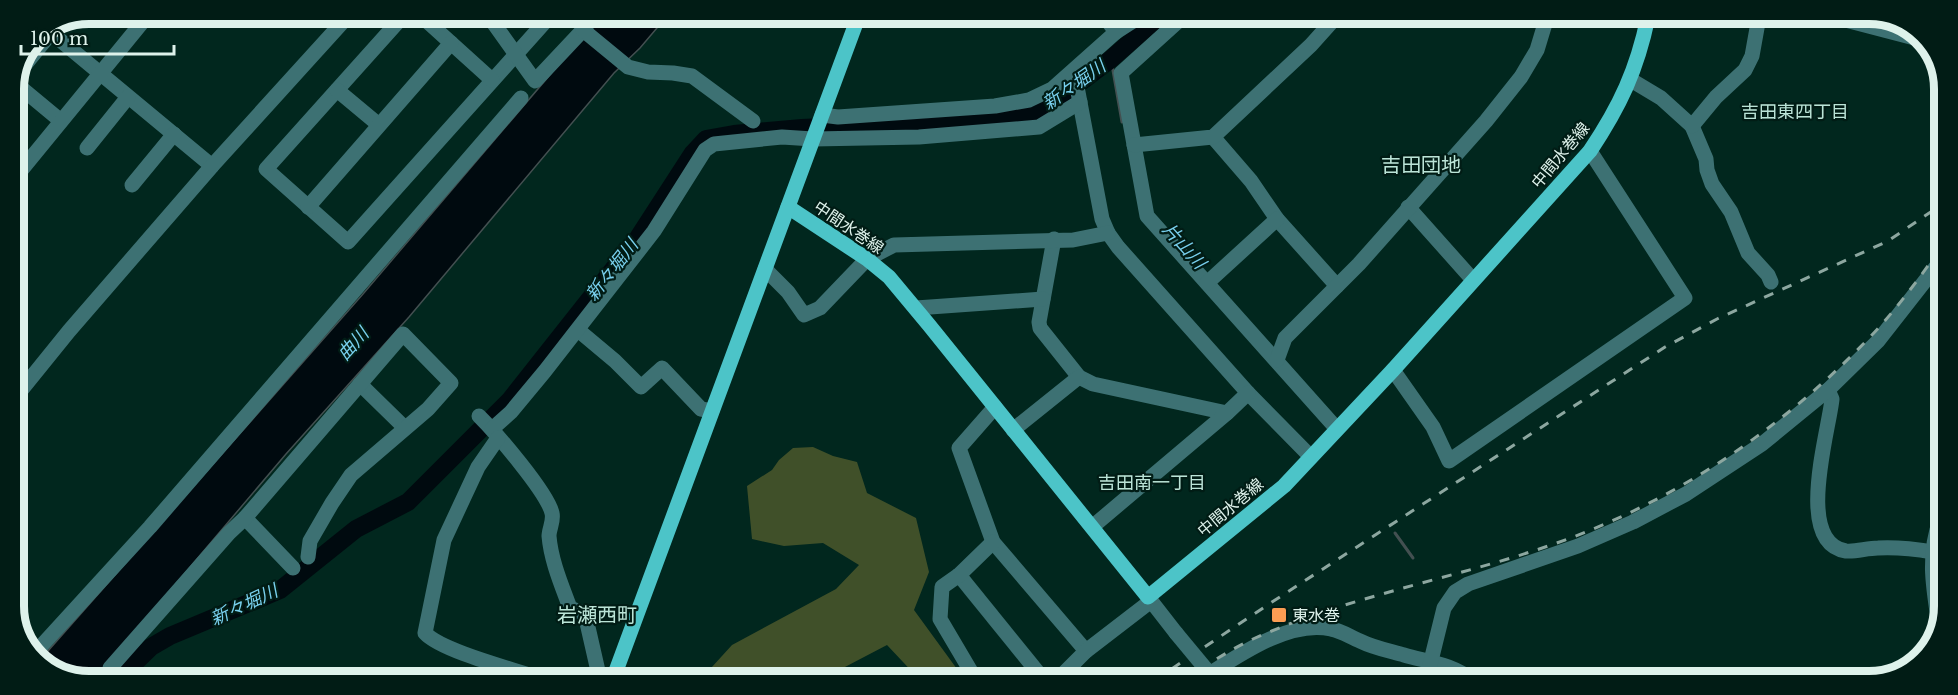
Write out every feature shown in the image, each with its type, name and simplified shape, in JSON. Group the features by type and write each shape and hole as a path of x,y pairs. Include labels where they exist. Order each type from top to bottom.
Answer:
{"main road":[{"name":"中間水巻線","path":"616,671 856,24"},
{"name":"中間水巻線","path":"788,207 867,259 889,277 1150,599 1284,486 1393,370 1590,151 1612,117 1631,80 1647,24"}],"street":[{"path":"24,167 141,24"},
{"path":"24,381 212,166 341,24"},
{"path":"396,24 266,169 348,242 544,24"},
{"path":"430,24 492,80"},
{"path":"494,24 535,81 587,24"},
{"path":"1110,24 1116,32"},
{"path":"822,115 838,117 995,106 1029,100 1052,89 1116,32 1128,24"},
{"path":"1175,24 1121,73 1147,216 1337,429"},
{"path":"1134,145 1213,137 1311,45 1330,24"},
{"path":"1277,360 1285,338 1337,286 1486,122 1521,77 1537,50 1545,24"},
{"path":"1692,126 1716,97 1745,70 1752,56 1758,24"},
{"path":"1861,24 1907,36"},
{"path":"583,30 628,67 648,72 692,76 753,121"},
{"path":"53,35 212,166"},
{"path":"308,207 451,43"},
{"path":"1074,71 1102,219 1108,233 1248,393 1311,457"},
{"path":"1631,80 1661,98 1692,126 1706,159 1712,184 1731,212 1748,253 1768,275 1770,282"},
{"path":"24,90 62,121"},
{"path":"337,90 379,125"},
{"path":"87,148 128,97"},
{"path":"39,648 150,527 521,98"},
{"path":"518,671 451,649 425,633 444,540 495,434 654,231 705,150 714,144 782,137 813,139 919,136 1040,127 1080,102"},
{"path":"132,184 174,134"},
{"path":"1213,137 1251,181 1277,219 1337,286"},
{"path":"1393,370 1433,427 1449,461 1685,298 1590,151"},
{"path":"1408,207 1473,280"},
{"path":"1207,283 1277,219"},
{"path":"765,269 788,292 804,315 820,308 867,259 894,245 1073,240 1108,233"},
{"path":"1054,239 1039,322 1040,328 1079,377 1093,384 1227,413"},
{"path":"1429,671 1444,608 1455,592 1485,577 1578,546 1633,522 1686,494 1762,444 1828,390 1878,341 1934,269"},
{"path":"916,308 1043,299"},
{"path":"578,330 615,361 641,387 662,368 701,409 712,411"},
{"path":"111,671 110,668 228,534 245,518 403,334 451,383 428,410 351,475 310,541 308,557"},
{"path":"1013,430 1079,377"},
{"path":"360,384 405,428"},
{"path":"1828,390 1832,399 1820,473 1817,510 1822,531 1828,541 1836,548 1847,551 1878,548 1917,549 1933,552"},
{"path":"1092,527 1248,393"},
{"path":"995,407 959,448 993,542 1086,651"},
{"path":"479,416 534,482 552,512 550,539 557,572 570,608 585,614 598,671"},
{"path":"245,518 293,568"},
{"path":"971,671 940,619 942,587 993,542"},
{"path":"1934,546 1931,566 1934,588"},
{"path":"959,574 1037,671"},
{"path":"1067,671 1086,651 1150,599 1208,671"},
{"path":"1214,671 1245,652 1281,635 1307,627 1328,628 1348,634 1360,641 1431,663 1444,664 1460,671"}],"green space":[{"path":"813,447 833,456 857,462 867,493 916,518 929,572 914,610 958,671 911,671 887,645 837,671 708,671 732,645 836,589 859,565 823,543 784,546 752,539 747,486 772,470 779,460 793,448"}],"water":[{"name":"曲川","path":"593,24 660,24 614,73 409,317 286,454 102,671 76,670 49,658 45,654 363,294"}],"waterway":[{"name":"新々堀川","path":"126,671 151,647 170,636 280,590 356,529 408,502 510,400 638,238 693,153 706,139 802,128 998,119 1038,111 1111,59 1151,24"},
{"name":"片山川","path":"1111,59 1122,122"},
{"name":"片山川","path":"1395,533 1413,558"}],"railway":[{"path":"1168,671 1665,347 1717,319 1888,241 1934,210"},
{"path":"1197,671 1244,643 1289,624 1364,599 1551,545 1640,508 1682,485 1762,433 1836,371 1890,315 1934,257"}],"place":[{"name":"東水巻","path":"1279,615"}],"district":[{"name":"吉田東四丁目","path":"1795,112"},
{"name":"吉田団地","path":"1421,165"},
{"name":"吉田南一丁目","path":"1152,483"},
{"name":"岩瀬西町","path":"597,615"}]}
